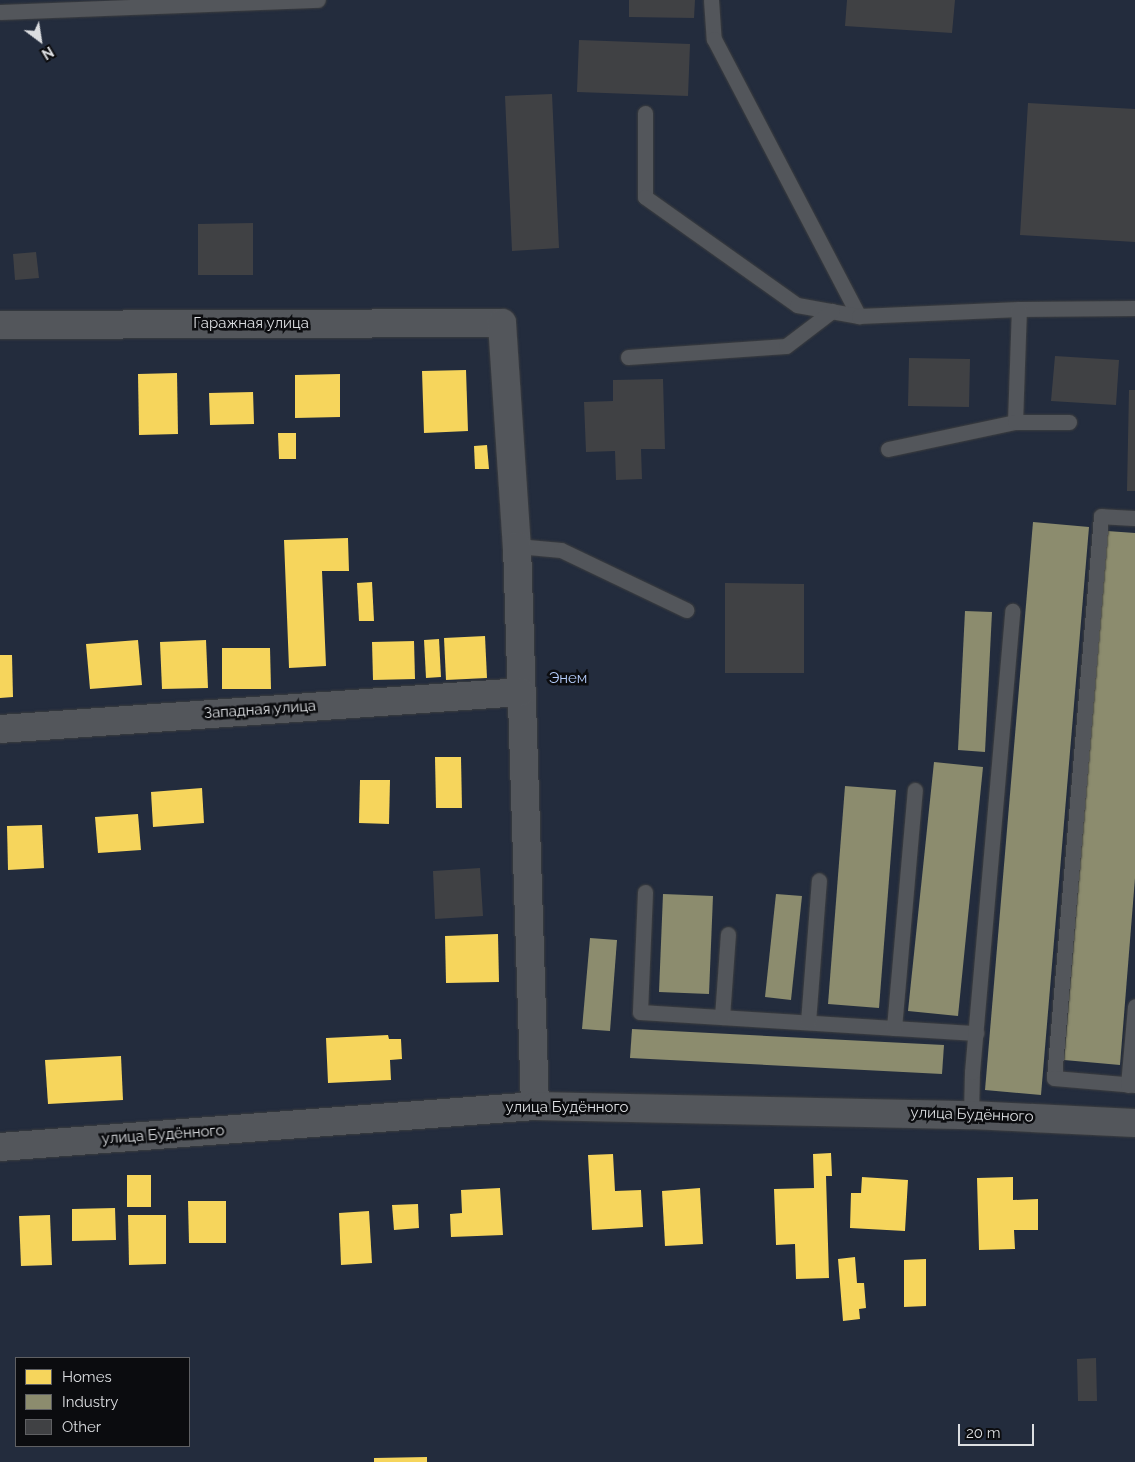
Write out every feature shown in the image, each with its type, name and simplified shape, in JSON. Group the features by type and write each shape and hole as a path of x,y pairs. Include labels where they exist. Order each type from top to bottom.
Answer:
{"street":[{"name":"Гаражная улица","path":"0,325 502,323 517,546"},
{"path":"517,546 535,1106"},
{"name":"Западная улица","path":"0,729 521,692"},
{"name":"улица Будённого","path":"0,1147 535,1106 971,1115 1135,1124"}],"lane":[{"path":"0,12 318,0"},
{"path":"711,0 714,39 859,316"},
{"path":"645,113 645,197 796,305 859,316 1019,309 1135,308"},
{"path":"1015,422 1019,309"},
{"path":"628,357 786,346 832,312"},
{"path":"888,449 1015,422 1069,422"},
{"path":"1135,518 1101,516 1054,1078 1132,1085 1135,1006"},
{"path":"517,546 561,550 686,610"},
{"path":"971,1115 976,1033 1012,611"},
{"path":"894,1028 915,790"},
{"path":"808,1022 819,880"},
{"path":"645,892 640,1012 976,1033"},
{"path":"722,1017 728,934"}],"green space":[{"name":"Энем","path":"0,0 1135,0 1135,1462 0,1462"}],"building: Homes":[{"path":"466,370 468,431 424,433 422,371"},
{"path":"177,373 178,434 139,435 138,374"},
{"path":"340,374 340,417 295,418 295,375"},
{"path":"253,392 254,424 210,425 209,393"},
{"path":"278,433 296,433 296,459 279,459"},
{"path":"487,445 489,469 475,469 474,446"},
{"path":"348,538 349,571 322,571 326,666 289,668 284,540"},
{"path":"372,582 374,621 359,621 357,583"},
{"path":"485,636 487,678 446,680 444,638"},
{"path":"439,639 441,677 426,678 424,640"},
{"path":"138,640 142,685 90,689 86,644"},
{"path":"206,640 208,688 162,689 160,642"},
{"path":"414,641 415,679 373,680 372,642"},
{"path":"222,648 270,648 271,689 222,689"},
{"path":"0,655 12,655 13,697 0,698"},
{"path":"435,757 461,757 462,808 436,808"},
{"path":"360,780 390,780 389,824 359,823"},
{"path":"202,788 204,823 153,827 151,792"},
{"path":"138,814 141,850 98,853 95,817"},
{"path":"42,825 44,868 8,870 7,826"},
{"path":"498,934 499,982 446,983 445,936"},
{"path":"388,1035 389,1039 401,1039 402,1059 390,1060 391,1080 328,1083 326,1038"},
{"path":"121,1056 123,1100 48,1104 45,1060"},
{"path":"831,1153 832,1176 826,1176 829,1278 796,1279 795,1244 776,1245 774,1189 814,1188 813,1154"},
{"path":"613,1154 615,1191 641,1190 643,1227 592,1230 588,1155"},
{"path":"127,1175 151,1175 151,1207 127,1207"},
{"path":"862,1177 908,1180 905,1231 850,1228 851,1193 861,1193"},
{"path":"1013,1177 1013,1200 1038,1199 1038,1230 1014,1230 1015,1249 979,1250 977,1178"},
{"path":"500,1188 503,1235 451,1237 450,1214 462,1213 461,1190"},
{"path":"700,1188 703,1244 665,1246 662,1191"},
{"path":"188,1201 226,1201 226,1243 189,1243"},
{"path":"418,1204 419,1228 394,1230 392,1205"},
{"path":"115,1208 116,1240 72,1241 72,1209"},
{"path":"369,1211 372,1263 341,1265 339,1213"},
{"path":"50,1215 52,1265 21,1266 19,1216"},
{"path":"128,1215 166,1215 166,1264 129,1265"},
{"path":"855,1257 857,1283 864,1283 866,1308 859,1309 860,1319 843,1321 838,1259"},
{"path":"926,1259 926,1306 904,1307 904,1260"},
{"path":"427,1457 427,1462 374,1462 374,1458"}],"building: Industry":[{"path":"1033,522 1089,527 1041,1095 985,1090"},
{"path":"1107,531 1135,533 1135,878 1120,1065 1064,1060"},
{"path":"965,611 992,612 985,752 958,750"},
{"path":"934,762 983,767 958,1016 908,1011"},
{"path":"845,786 896,790 879,1008 828,1004"},
{"path":"663,894 713,896 709,994 659,992"},
{"path":"776,894 802,896 791,1000 765,997"},
{"path":"590,938 617,940 610,1031 582,1029"},
{"path":"632,1029 944,1045 942,1074 630,1058"}],"building: Other":[{"path":"629,0 695,0 694,18 629,17"},
{"path":"847,0 955,0 952,33 845,26"},
{"path":"579,40 690,44 688,96 577,92"},
{"path":"552,94 559,248 512,251 505,96"},
{"path":"1028,103 1135,109 1135,242 1020,235"},
{"path":"253,223 253,275 198,275 198,224"},
{"path":"36,252 39,278 15,280 13,254"},
{"path":"1055,356 1119,360 1116,405 1051,401"},
{"path":"909,358 970,359 969,407 908,406"},
{"path":"663,379 665,449 641,449 642,479 616,480 615,451 586,452 584,402 613,401 613,380"},
{"path":"1129,390 1135,390 1135,491 1127,491"},
{"path":"725,583 804,584 804,673 725,673"},
{"path":"480,868 483,916 435,919 433,871"},
{"path":"1096,1358 1097,1401 1078,1401 1077,1359"}]}
